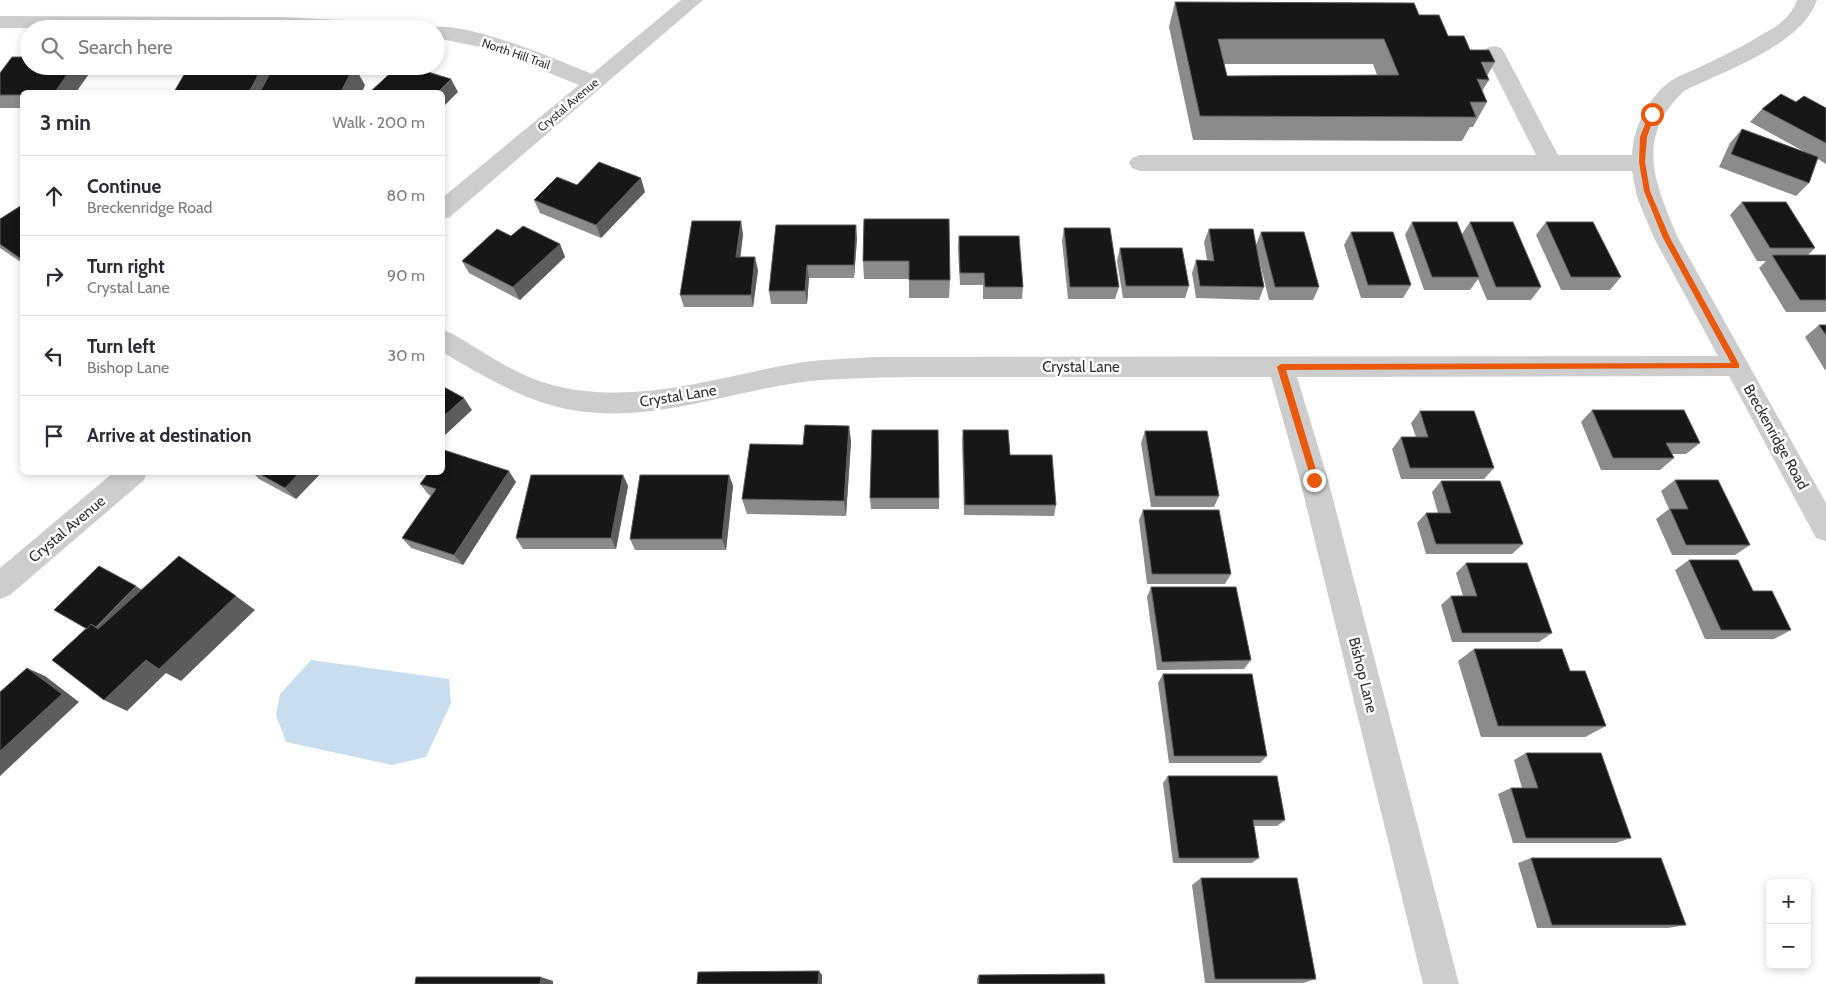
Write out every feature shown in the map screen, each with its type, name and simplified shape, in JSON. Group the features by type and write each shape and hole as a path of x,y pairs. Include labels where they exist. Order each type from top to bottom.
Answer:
{"street":[{"name":"Crystal Avenue","path":"445,208 693,0"},
{"name":"Breckenridge Road","path":"1807,0 1797,19 1766,41 1677,86 1667,94 1649,121 1644,137 1642,162 1647,191 1666,238 1826,529"},
{"path":"0,22 20,22"},
{"name":"North Hill Trail","path":"445,34 498,45 545,62 594,84"},
{"path":"1494,52 1551,162"},
{"path":"1140,162 1642,162"},
{"name":"Crystal Lane","path":"445,342 507,377 549,395 573,401 599,404 626,404 678,398 802,372 875,367 1737,366"},
{"name":"Bishop Lane","path":"1281,367 1314,480 1440,984"},
{"name":"Crystal Avenue","path":"0,586 130,475"}],"water":[{"path":"311,660 449,679 451,703 426,757 392,765 286,742 276,715 280,694"}],"building":[{"path":"1175,2 1414,3 1419,15 1439,15 1448,36 1464,36 1470,50 1489,50 1495,62 1481,62 1489,80 1477,79 1487,102 1470,102 1476,117 1200,116","holes":["1218,39 1384,39 1399,75 1227,76"]},
{"path":"12,57 20,57 20,75 67,75 56,90 20,90 20,95 0,95 0,73"},
{"path":"184,75 258,75 250,90 175,90"},
{"path":"269,75 350,75 342,90 261,90"},
{"path":"388,75 438,75 451,79 440,90 372,90"},
{"path":"1781,94 1796,102 1804,96 1826,108 1826,143 1762,109"},
{"path":"1742,129 1818,157 1809,183 1731,154"},
{"path":"599,162 641,178 596,225 534,200 557,177 577,185"},
{"path":"1742,202 1786,202 1815,248 1770,248"},
{"path":"20,206 20,258 0,244 0,219"},
{"path":"864,219 949,219 950,280 909,280 909,261 863,261"},
{"path":"692,221 741,221 736,257 755,257 751,295 680,295"},
{"path":"1412,222 1457,222 1479,277 1432,277"},
{"path":"1470,222 1513,222 1541,287 1496,287"},
{"path":"1546,222 1593,222 1621,277 1571,277"},
{"path":"776,225 856,225 854,265 807,265 805,291 769,291"},
{"path":"523,226 560,244 513,287 462,261 497,229 511,236"},
{"path":"1064,228 1110,228 1119,287 1070,287"},
{"path":"1209,229 1253,229 1264,287 1200,286 1196,260 1214,261"},
{"path":"1261,232 1304,232 1319,287 1275,287"},
{"path":"1351,232 1393,232 1411,285 1368,285"},
{"path":"959,236 1019,236 1023,287 985,287 984,273 960,273"},
{"path":"1120,248 1182,248 1189,286 1126,286"},
{"path":"1772,255 1826,255 1826,300 1800,300"},
{"path":"1819,325 1826,325 1826,335"},
{"path":"445,388 464,398 445,415"},
{"path":"1592,410 1684,410 1700,443 1666,443 1674,458 1613,458"},
{"path":"1420,411 1474,411 1494,468 1410,468 1401,437 1428,437"},
{"path":"805,425 849,426 844,501 742,499 750,444 803,445"},
{"path":"872,430 938,430 939,498 870,498"},
{"path":"963,430 1008,430 1010,455 1052,455 1056,505 965,505"},
{"path":"1145,431 1207,431 1219,496 1155,496"},
{"path":"445,450 509,471 454,555 402,538 436,489 420,484 427,475 445,475"},
{"path":"261,475 297,475 285,488"},
{"path":"531,475 623,475 611,538 516,538"},
{"path":"640,475 729,475 722,539 630,539"},
{"path":"1675,480 1718,480 1750,545 1686,545 1670,509 1688,509"},
{"path":"1441,481 1500,481 1523,544 1436,544 1426,513 1451,513"},
{"path":"1143,510 1219,510 1231,574 1152,574"},
{"path":"179,556 236,596 159,669 146,660 104,700 52,660 91,624 98,629"},
{"path":"1689,560 1738,560 1753,591 1772,591 1791,630 1721,630"},
{"path":"1466,563 1527,563 1552,633 1462,633 1451,596 1477,596"},
{"path":"99,566 136,586 96,627 91,624 87,629 54,610"},
{"path":"1151,587 1236,587 1251,660 1162,662"},
{"path":"1474,649 1562,649 1570,671 1585,671 1606,726 1498,726"},
{"path":"27,668 62,694 0,751 0,692"},
{"path":"1163,674 1252,674 1267,756 1174,756"},
{"path":"1526,753 1601,753 1631,838 1526,838 1511,788 1538,788"},
{"path":"1168,776 1277,776 1285,820 1253,820 1259,858 1179,858"},
{"path":"1531,858 1661,858 1686,925 1552,925"},
{"path":"1201,878 1297,878 1316,979 1215,979"},
{"path":"819,971 818,984 697,984 698,972"},
{"path":"1104,974 1105,984 979,984 979,975"},
{"path":"416,977 541,977 540,984 415,984"}],"route":[{"path":"1314,480 1281,367 1737,366 1666,238 1647,191 1642,162 1644,137 1652,114"}]}
